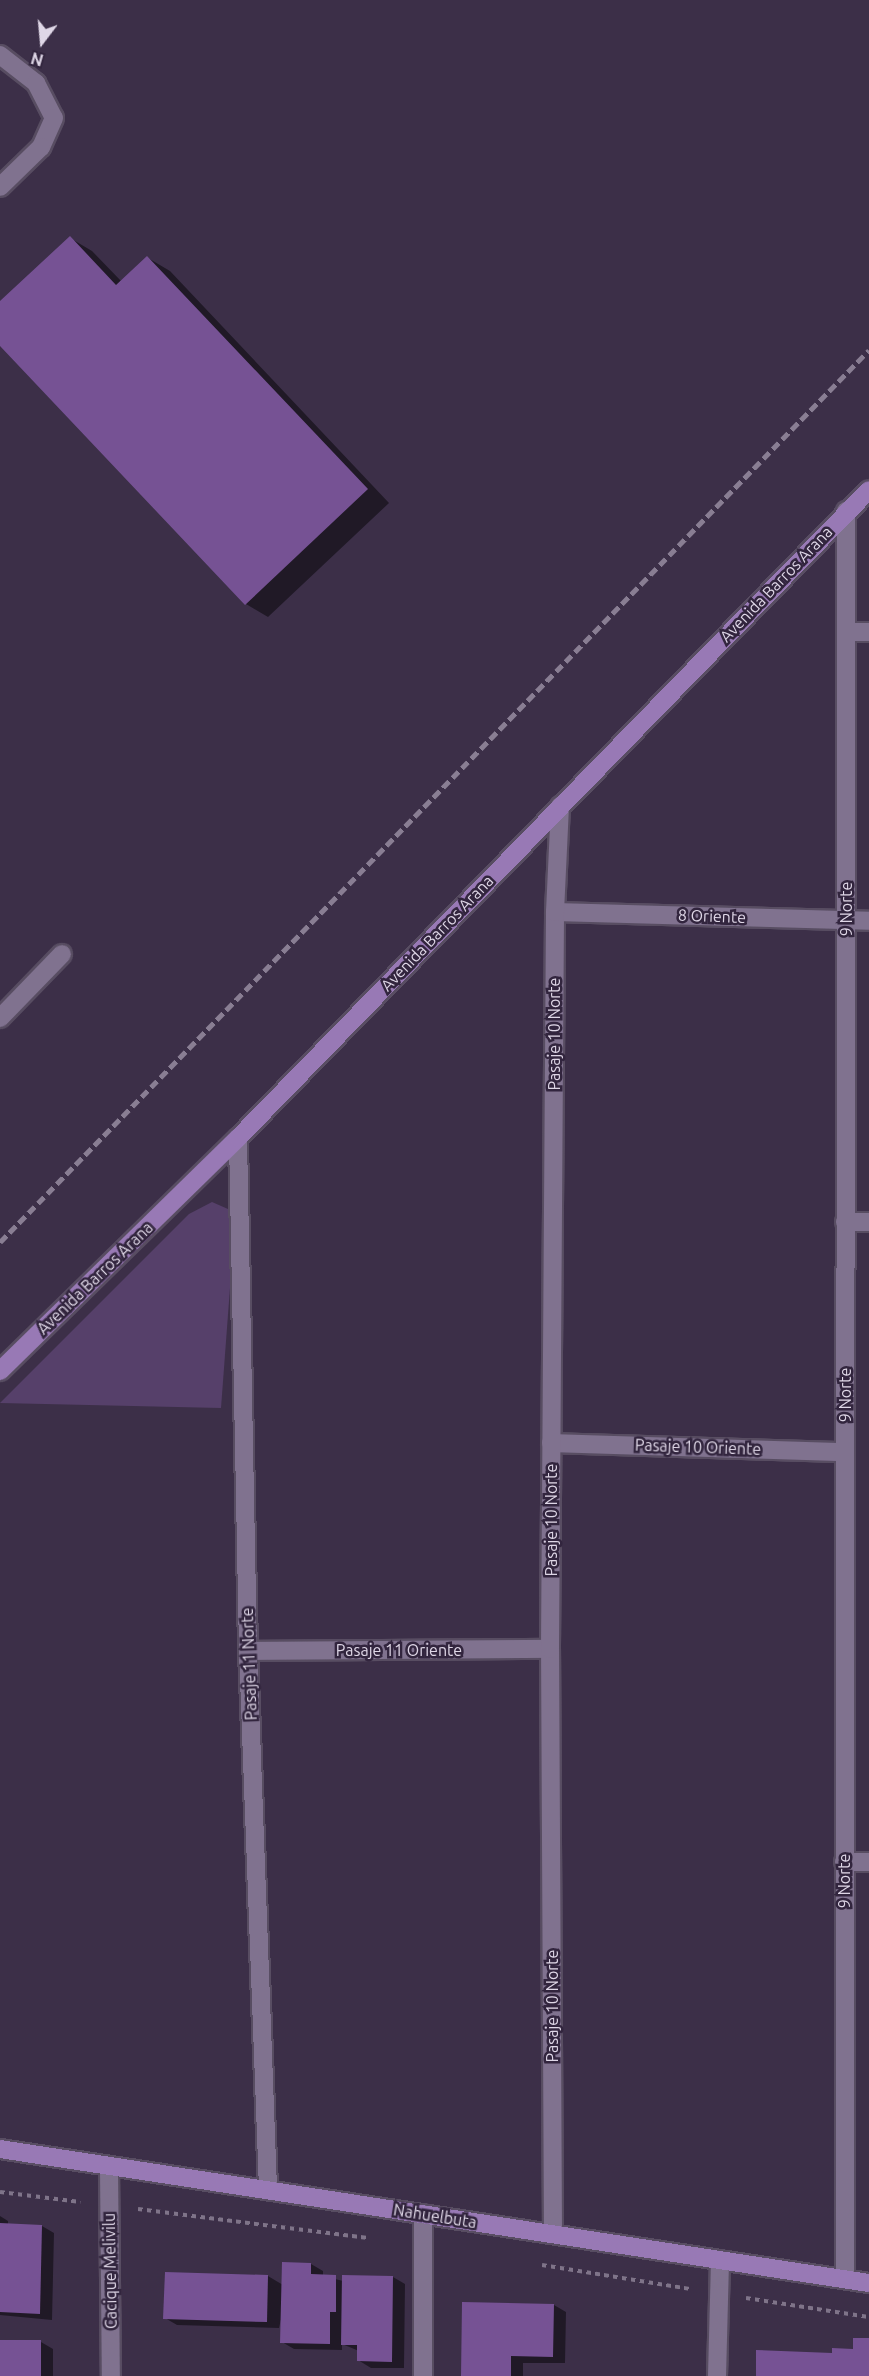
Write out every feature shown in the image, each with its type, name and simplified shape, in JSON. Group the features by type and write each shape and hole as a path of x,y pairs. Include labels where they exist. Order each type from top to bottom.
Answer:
{"main road":[{"name":"Avenida Barros Arana","path":"0,1371 238,1138 846,511 869,490"},
{"name":"Nahuelbuta","path":"0,2149 869,2283"}],"street":[{"path":"0,55 36,83 54,118 41,147 0,187"},
{"name":"9 Norte","path":"845,2279 846,511"},
{"path":"846,632 869,632"},
{"name":"Pasaje 10 Norte","path":"553,2234 551,1443 555,912 560,806"},
{"name":"8 Oriente","path":"555,912 869,921"},
{"path":"0,1018 62,954"},
{"name":"Pasaje 11 Norte","path":"238,1138 248,1651 268,2190"},
{"path":"845,1222 869,1222"},
{"name":"Pasaje 10 Oriente","path":"551,1443 845,1452"},
{"name":"Pasaje 11 Oriente","path":"248,1651 550,1649"},
{"path":"844,1862 869,1862"},
{"name":"Cacique Melivilu","path":"109,2166 111,2376"},
{"path":"423,2214 423,2376"},
{"path":"717,2376 720,2260"}],"shaded area":[{"path":"212,1202 228,1209 235,1221 221,1408 0,1403 189,1214"}],"building":[{"path":"70,236 116,285 147,256 368,489 245,605 0,346 0,301"},
{"path":"0,2223 42,2225 40,2314 0,2312"},
{"path":"282,2262 311,2263 311,2274 336,2275 336,2312 330,2312 330,2344 280,2343"},
{"path":"165,2272 268,2275 267,2322 163,2319"},
{"path":"342,2275 393,2276 392,2362 357,2361 357,2345 341,2345"},
{"path":"462,2302 554,2304 553,2357 511,2356 511,2376 461,2376"},
{"path":"853,2338 869,2338 869,2376 756,2376 756,2350 832,2353 832,2348 853,2349"},
{"path":"0,2340 41,2340 41,2376 0,2376"}],"railway":[{"path":"0,1242 869,350"}]}
